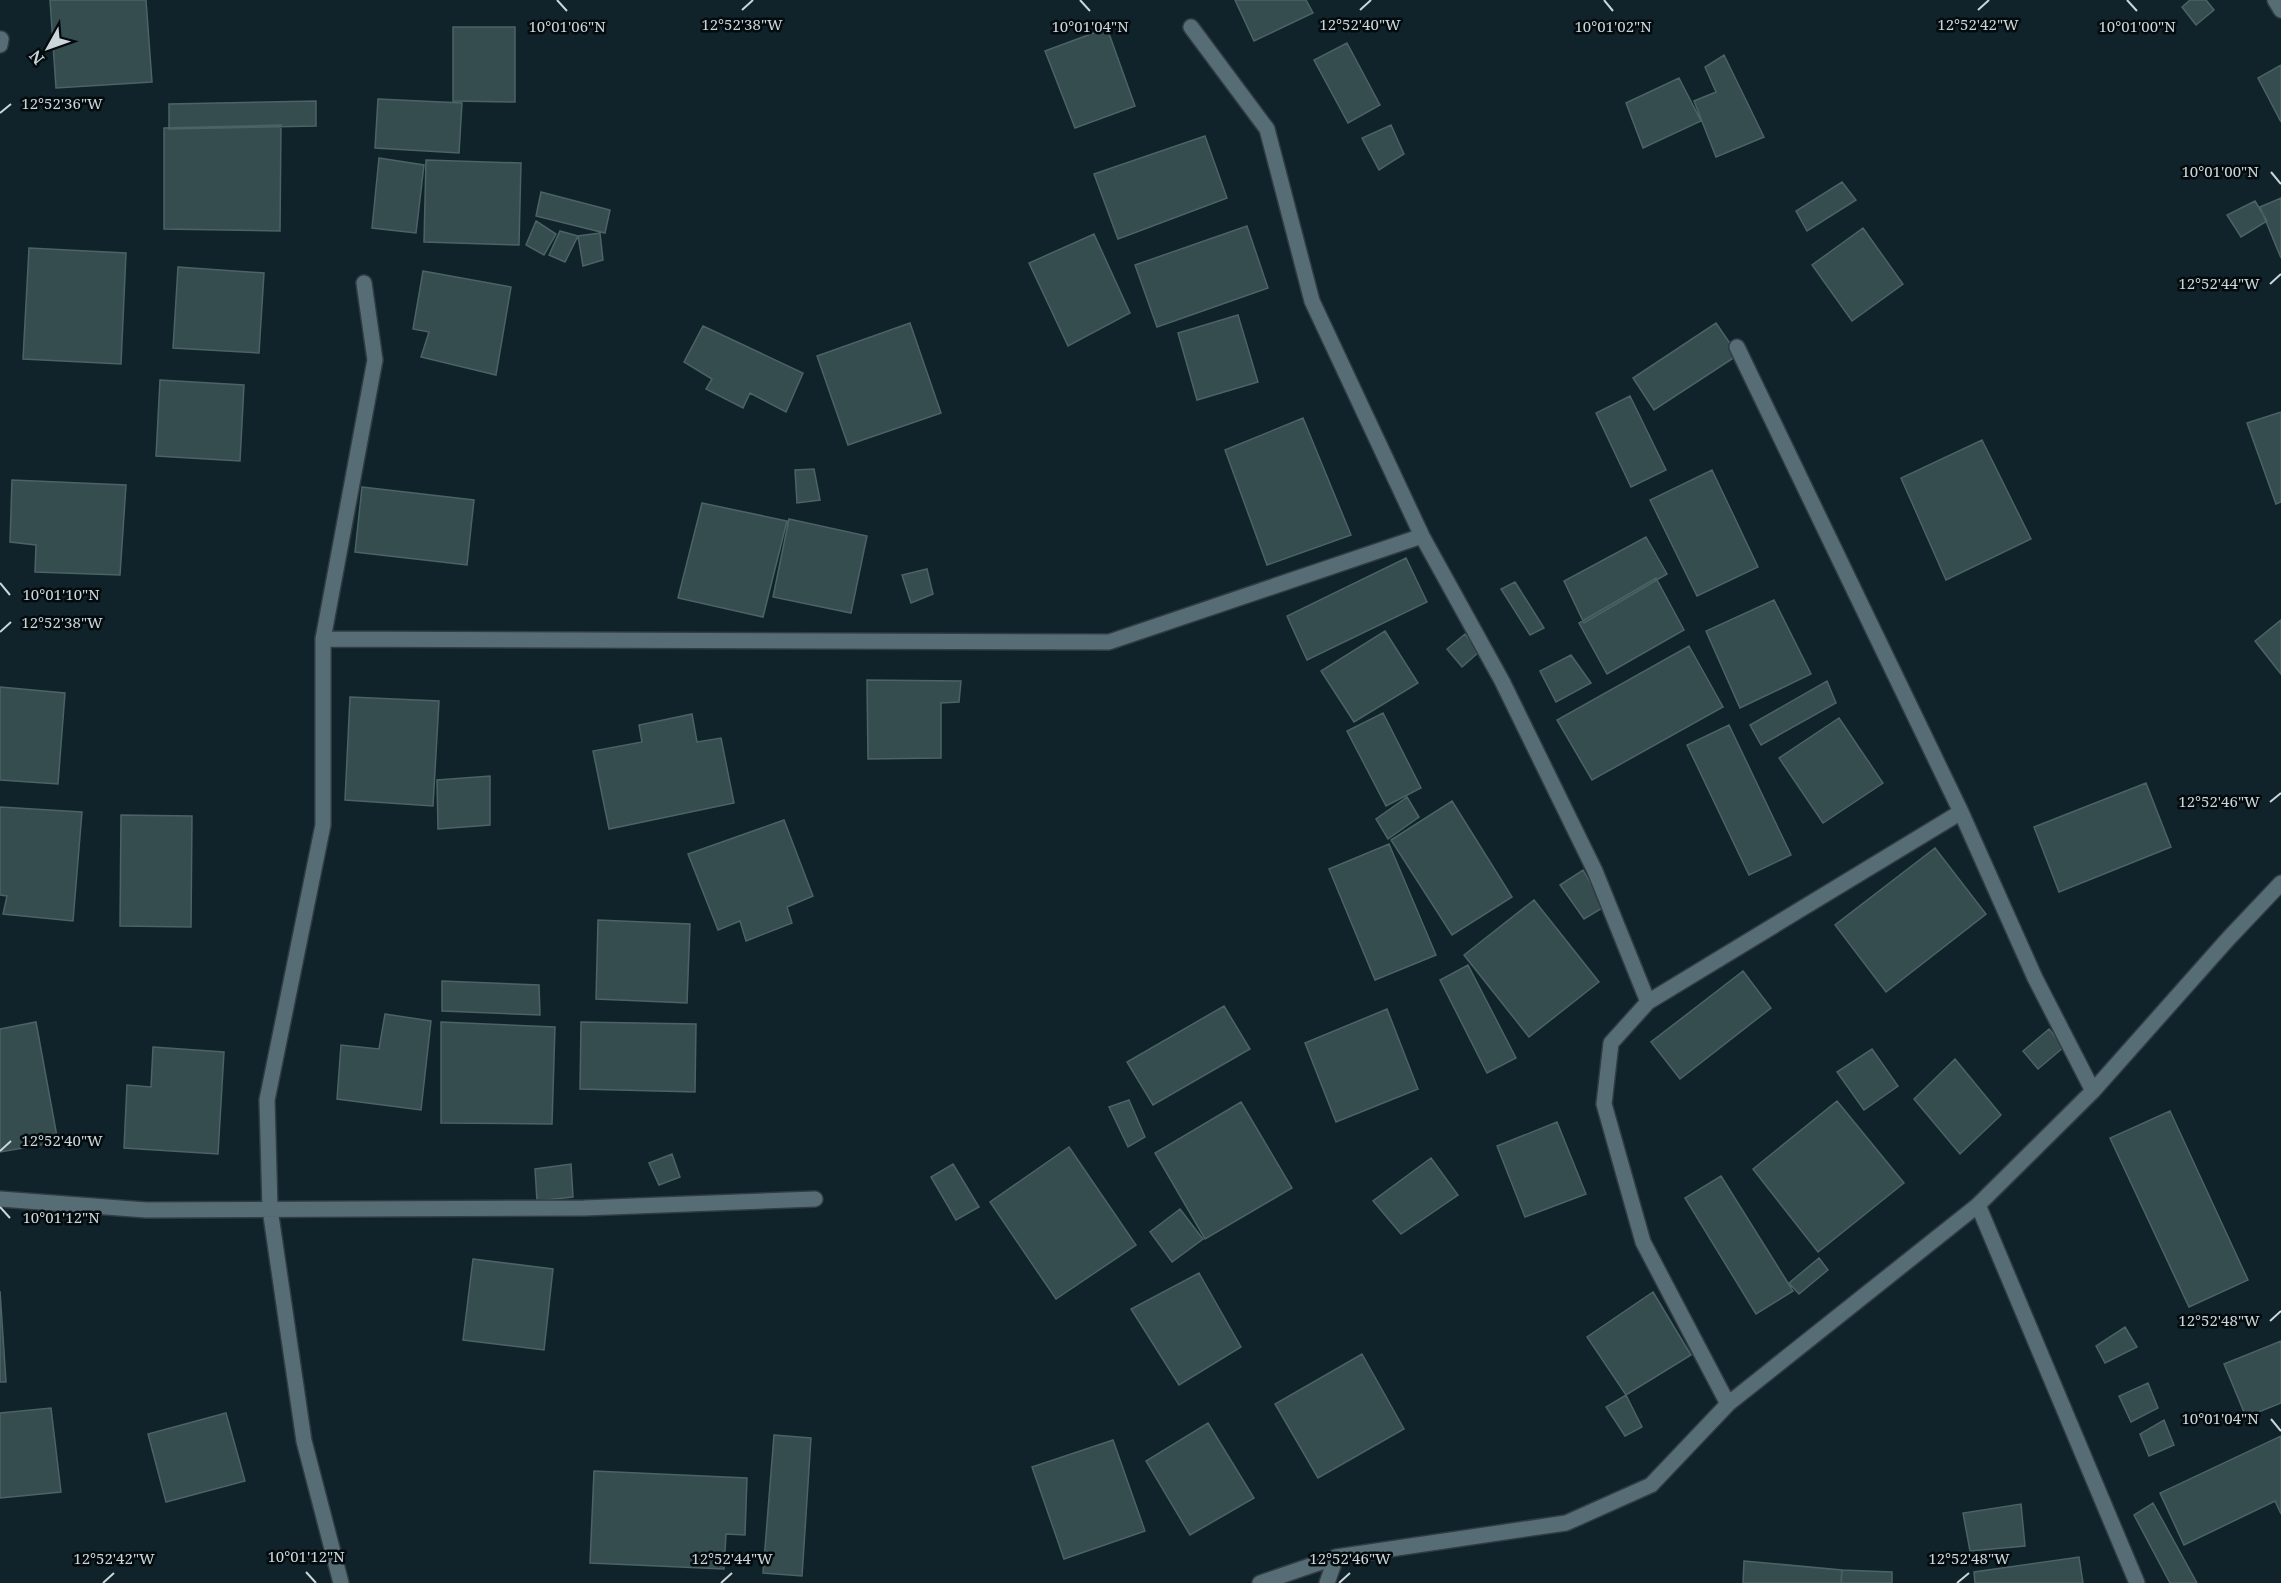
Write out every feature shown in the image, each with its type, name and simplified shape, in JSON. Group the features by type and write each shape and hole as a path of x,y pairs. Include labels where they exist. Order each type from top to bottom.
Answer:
{"street":[{"path":"2275,0 2281,10"},
{"path":"1191,27 1267,129 1312,302 1422,536 1502,681 1595,871 1648,1002"},
{"path":"341,1583 304,1441 270,1209 267,1100 323,825 323,639 375,360 364,283"},
{"path":"1737,348 1961,812 2035,978 2093,1091"},
{"path":"323,639 1109,642 1422,536"},
{"path":"1728,1404 1643,1242 1605,1104 1611,1043 1648,1002 1961,812"},
{"path":"1260,1583 1336,1557 1566,1523 1650,1485 1728,1404 1978,1205 2093,1091 2281,883"},
{"path":"0,1199 146,1210 584,1208 815,1198"},
{"path":"1978,1205 2137,1583"},
{"path":"1327,1583 1336,1557"}],"building":[{"path":"50,0 146,0 152,82 56,88"},
{"path":"1235,0 1306,0 1313,13 1254,41"},
{"path":"2190,0 2206,0 2214,10 2196,25 2182,7"},
{"path":"453,27 515,27 515,102 453,101"},
{"path":"1107,28 1135,106 1075,128 1045,51"},
{"path":"1347,43 1380,105 1348,123 1314,60"},
{"path":"1724,55 1764,137 1716,157 1694,101 1716,92 1705,67"},
{"path":"2281,65 2281,122 2258,78"},
{"path":"1679,78 1701,121 1643,148 1626,103"},
{"path":"378,99 462,103 459,153 375,148"},
{"path":"316,101 316,126 169,129 169,104"},
{"path":"281,125 280,231 164,229 164,128"},
{"path":"1391,125 1404,154 1379,170 1362,138"},
{"path":"1205,136 1227,198 1118,239 1094,174"},
{"path":"379,158 424,165 416,233 372,228"},
{"path":"426,160 521,163 519,245 424,242"},
{"path":"1842,182 1856,200 1807,231 1796,211"},
{"path":"541,192 610,210 605,233 536,216"},
{"path":"2281,198 2281,258 2260,207"},
{"path":"2255,201 2267,221 2241,237 2227,215"},
{"path":"536,221 556,234 544,255 526,245"},
{"path":"1247,226 1268,288 1157,327 1135,265"},
{"path":"1863,228 1903,284 1852,321 1812,265"},
{"path":"560,231 578,236 565,262 549,255"},
{"path":"600,233 603,260 583,266 578,236"},
{"path":"1094,234 1130,313 1068,346 1029,263"},
{"path":"29,248 126,253 121,364 23,359"},
{"path":"178,267 264,273 259,353 173,348"},
{"path":"423,271 511,287 496,375 421,357 429,332 413,329"},
{"path":"1238,315 1258,382 1197,400 1178,333"},
{"path":"910,323 941,413 848,445 817,356"},
{"path":"1716,323 1738,355 1654,410 1633,378"},
{"path":"703,326 803,373 786,412 750,393 743,408 706,389 712,379 684,362"},
{"path":"160,380 244,385 240,461 156,456"},
{"path":"1630,396 1666,470 1631,487 1596,413"},
{"path":"2281,412 2281,502 2276,504 2247,423"},
{"path":"1303,418 1351,535 1267,565 1225,450"},
{"path":"1982,440 2031,539 1946,580 1901,478"},
{"path":"814,469 820,500 797,503 795,470"},
{"path":"1712,470 1758,567 1697,596 1650,500"},
{"path":"12,480 126,485 120,575 35,572 36,545 10,542"},
{"path":"362,487 474,500 467,565 355,552"},
{"path":"702,503 787,521 763,617 678,598"},
{"path":"789,519 867,536 851,613 773,597"},
{"path":"1646,537 1667,574 1584,623 1564,581"},
{"path":"1406,558 1427,602 1307,660 1287,616"},
{"path":"927,569 933,594 911,603 902,575"},
{"path":"1656,578 1684,630 1607,674 1579,623"},
{"path":"1515,582 1544,628 1530,635 1501,589"},
{"path":"1774,600 1811,674 1740,708 1706,631"},
{"path":"2281,620 2281,674 2255,641"},
{"path":"1385,631 1418,683 1354,722 1321,671"},
{"path":"1465,634 1479,652 1462,667 1447,649"},
{"path":"1689,646 1723,707 1592,780 1557,720"},
{"path":"1571,655 1591,683 1556,702 1540,671"},
{"path":"867,680 961,681 959,702 941,703 941,758 868,759"},
{"path":"1827,681 1836,703 1761,745 1750,725"},
{"path":"0,687 65,693 58,784 0,780"},
{"path":"350,697 439,701 433,806 345,800"},
{"path":"1383,713 1421,788 1386,806 1347,731"},
{"path":"692,714 697,742 721,738 734,803 609,829 593,751 642,742 639,725"},
{"path":"1839,718 1883,783 1823,823 1779,758"},
{"path":"1729,725 1791,855 1749,875 1687,745"},
{"path":"490,776 490,825 438,829 437,780"},
{"path":"2146,783 2171,847 2059,892 2034,827"},
{"path":"1407,797 1419,817 1388,839 1376,819"},
{"path":"1452,801 1512,897 1452,935 1391,840"},
{"path":"0,807 82,812 73,921 3,914 7,896 0,895"},
{"path":"121,815 192,816 191,927 120,926"},
{"path":"784,820 813,896 787,907 792,923 746,941 740,921 718,930 688,854"},
{"path":"1389,844 1436,955 1375,980 1329,869"},
{"path":"1935,848 1986,914 1886,992 1835,925"},
{"path":"1583,870 1604,907 1584,919 1560,885"},
{"path":"1534,900 1599,982 1529,1037 1464,955"},
{"path":"598,920 690,924 687,1003 596,999"},
{"path":"1468,965 1516,1058 1487,1073 1440,980"},
{"path":"1743,971 1771,1008 1680,1079 1651,1042"},
{"path":"442,981 539,985 540,1015 442,1011"},
{"path":"1224,1006 1250,1049 1153,1105 1127,1062"},
{"path":"1387,1009 1418,1089 1336,1122 1305,1043"},
{"path":"385,1014 431,1021 421,1110 337,1099 341,1045 379,1049"},
{"path":"36,1022 58,1142 0,1152 0,1029"},
{"path":"441,1022 555,1027 552,1124 441,1123"},
{"path":"581,1022 696,1024 695,1092 580,1089"},
{"path":"2049,1029 2064,1047 2038,1069 2023,1051"},
{"path":"153,1047 224,1052 218,1154 124,1148 127,1085 151,1087"},
{"path":"1872,1049 1898,1086 1864,1110 1837,1072"},
{"path":"1955,1059 2001,1115 1960,1154 1914,1099"},
{"path":"1129,1100 1145,1137 1128,1147 1109,1107"},
{"path":"1837,1101 1904,1183 1818,1252 1753,1169"},
{"path":"1241,1102 1292,1188 1205,1239 1155,1153"},
{"path":"2170,1111 2248,1280 2189,1307 2110,1138"},
{"path":"1557,1122 1586,1194 1525,1217 1497,1146"},
{"path":"1069,1147 1136,1245 1056,1299 990,1202"},
{"path":"672,1154 680,1177 659,1185 649,1163"},
{"path":"1431,1158 1458,1195 1401,1234 1373,1201"},
{"path":"571,1164 573,1197 537,1201 535,1169"},
{"path":"953,1164 979,1207 956,1220 931,1177"},
{"path":"1721,1176 1793,1291 1756,1314 1685,1198"},
{"path":"1180,1209 1203,1239 1172,1262 1150,1232"},
{"path":"1819,1258 1828,1270 1799,1294 1789,1283"},
{"path":"473,1259 553,1269 544,1350 463,1340"},
{"path":"1199,1273 1241,1347 1179,1385 1131,1309"},
{"path":"0,1291 6,1382 0,1382"},
{"path":"1653,1292 1691,1355 1626,1395 1587,1337"},
{"path":"2125,1327 2137,1347 2105,1363 2096,1346"},
{"path":"2281,1341 2281,1403 2246,1417 2224,1364"},
{"path":"1362,1354 1404,1429 1318,1478 1275,1404"},
{"path":"2148,1383 2158,1408 2131,1422 2119,1396"},
{"path":"1626,1395 1642,1427 1625,1436 1606,1407"},
{"path":"51,1408 61,1492 0,1498 0,1413"},
{"path":"226,1413 245,1481 166,1502 148,1434"},
{"path":"2164,1420 2174,1445 2149,1456 2140,1434"},
{"path":"1208,1423 1254,1498 1190,1535 1146,1461"},
{"path":"774,1435 811,1438 802,1576 763,1573"},
{"path":"2281,1436 2281,1514 2275,1501 2184,1545 2160,1493"},
{"path":"1113,1440 1145,1531 1064,1559 1032,1467"},
{"path":"594,1471 747,1478 745,1535 726,1534 724,1569 590,1563"},
{"path":"2153,1503 2197,1583 2170,1583 2134,1515"},
{"path":"2021,1504 2025,1546 1970,1551 1963,1513"},
{"path":"2079,1557 2083,1583 1975,1583 1974,1572"},
{"path":"1744,1561 1842,1570 1841,1583 1743,1583"},
{"path":"1842,1570 1892,1572 1892,1583 1841,1583"}]}
